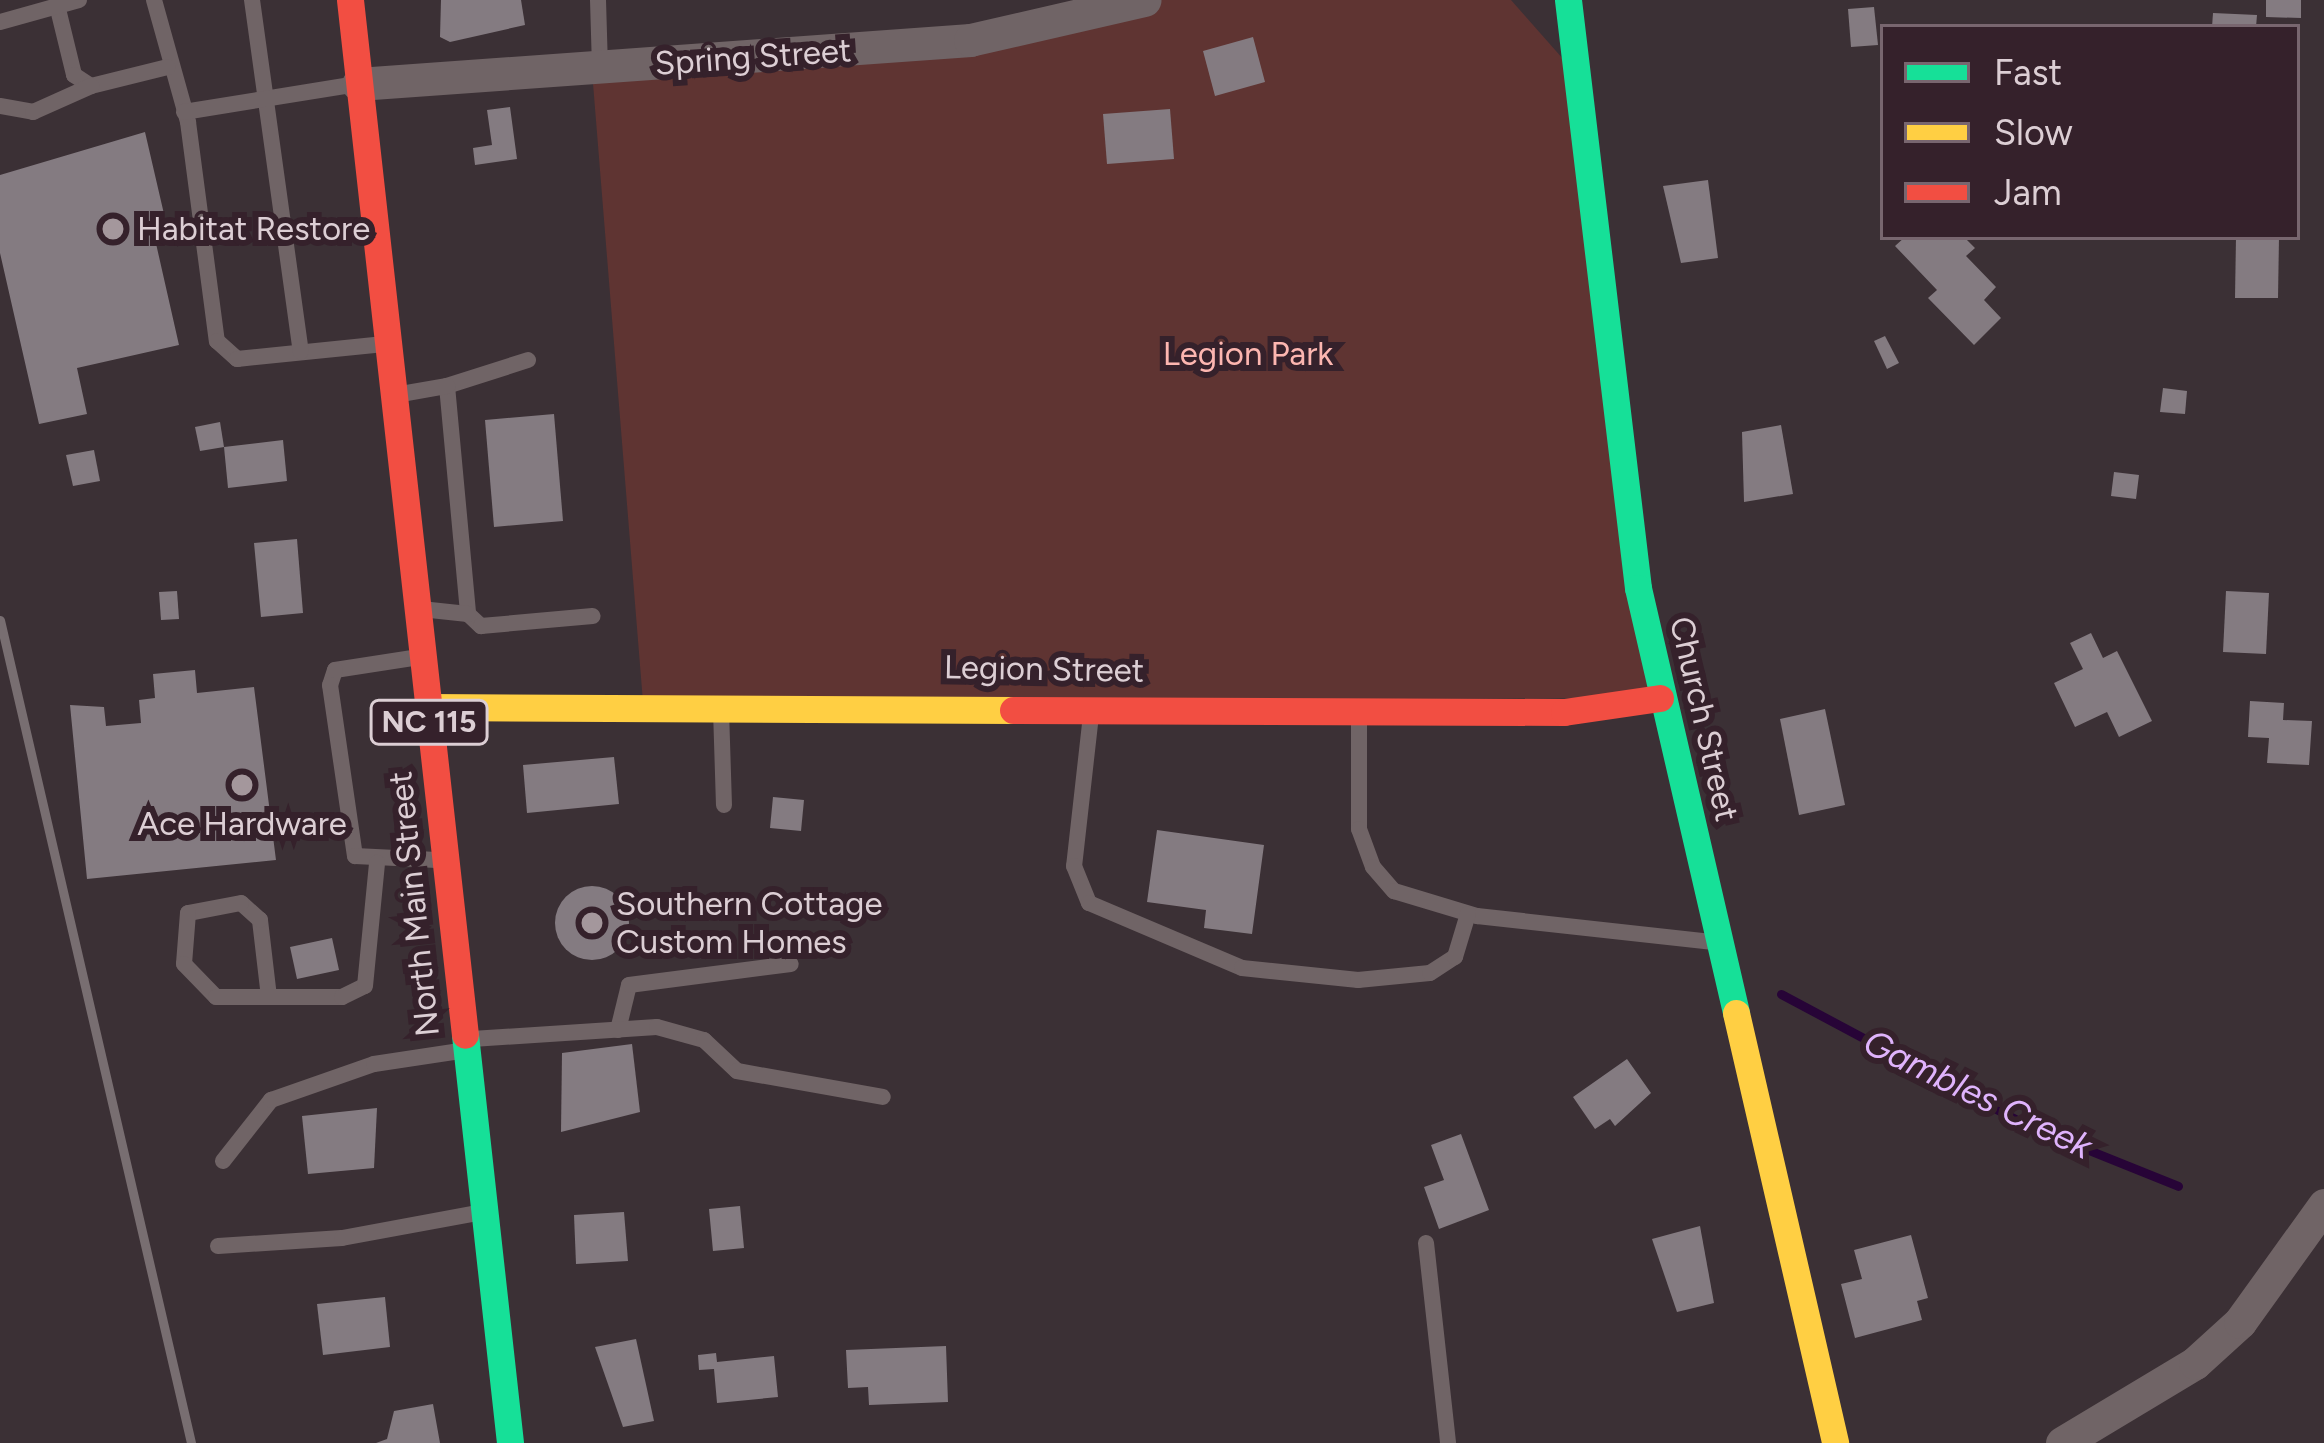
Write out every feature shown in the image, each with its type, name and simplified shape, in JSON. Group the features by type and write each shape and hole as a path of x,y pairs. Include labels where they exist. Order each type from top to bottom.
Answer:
{"street":[{"name":"North Main Street","path":"350,0 510,1443"},
{"name":"Spring Street","path":"358,84 970,40 1144,0"},
{"name":"Church Street","path":"1568,0 1620,462 1660,698 1835,1443"},
{"name":"Legion Street","path":"427,707 721,702 1564,712 1660,698"},
{"path":"2062,1443 2195,1363 2275,1282 2324,1205"}],"lane":[{"path":"0,22 79,0"},
{"path":"154,0 168,67 184,112 217,341 237,359 386,344"},
{"path":"252,0 270,98 301,352"},
{"path":"598,0 600,67"},
{"path":"57,4 74,75 91,86"},
{"path":"0,106 33,112 91,86 168,67"},
{"path":"184,112 358,84"},
{"path":"391,396 447,386 528,360"},
{"path":"447,386 468,614"},
{"path":"414,608 468,614 482,626 593,616"},
{"path":"420,656 335,670 330,685 355,856 377,863 445,860"},
{"path":"721,702 724,805"},
{"path":"1092,705 1074,866 1089,903 1243,968 1358,980 1430,973 1455,956 1468,914"},
{"path":"1359,709 1359,829 1372,867 1394,891 1468,914 1721,943"},
{"path":"269,997 260,920 241,903 188,913 184,964 197,986 215,998 342,997 365,986 377,863"},
{"path":"618,1030 628,985 791,964"},
{"path":"223,1161 271,1100 374,1064 466,1045 618,1030 657,1027 704,1040 737,1071 884,1097"},
{"path":"218,1246 342,1238 484,1212"},
{"path":"1426,1243 1448,1443"}],"green space":[{"name":"Legion Park","path":"1152,0 1511,0 1571,68 1658,698 643,702 592,71 874,51"}],"building":[{"path":"441,0 521,0 525,25 450,42 440,37"},
{"path":"2266,0 2301,0 2301,18 2266,17"},
{"path":"1874,7 1878,45 1851,47 1848,9"},
{"path":"2213,13 2257,15 2256,24 2212,24"},
{"path":"1253,37 1265,82 1215,96 1203,51"},
{"path":"510,107 517,159 475,165 473,148 492,145 487,110"},
{"path":"1170,109 1174,159 1107,164 1103,114"},
{"path":"145,132 164,214 150,217 179,345 77,368 87,414 39,424 0,253 0,175"},
{"path":"1708,180 1718,258 1681,263 1663,186"},
{"path":"1902,240 1967,240 1975,248 1966,256 1996,287 1984,300 2001,318 1974,345 1928,298 1937,290 1895,246"},
{"path":"2236,240 2279,240 2278,298 2235,298"},
{"path":"1885,336 1899,363 1887,369 1874,341"},
{"path":"2163,388 2187,391 2185,414 2160,412"},
{"path":"554,414 563,521 494,527 485,420"},
{"path":"220,422 224,447 200,451 195,427"},
{"path":"1781,425 1793,494 1744,502 1742,432"},
{"path":"283,440 287,481 228,488 224,447"},
{"path":"94,450 100,481 73,486 66,455"},
{"path":"2114,472 2139,475 2136,499 2111,496"},
{"path":"297,539 303,613 261,617 254,543"},
{"path":"177,591 179,619 161,620 159,592"},
{"path":"2226,591 2269,593 2266,654 2223,652"},
{"path":"2091,633 2103,658 2117,651 2152,721 2119,737 2107,712 2075,727 2054,683 2083,669 2070,643"},
{"path":"195,670 197,693 254,687 276,860 87,879 70,705 104,707 106,726 141,723 139,700 155,698 153,674"},
{"path":"2250,701 2284,703 2283,720 2312,721 2309,765 2267,763 2269,738 2248,737"},
{"path":"1825,709 1845,805 1799,815 1780,719"},
{"path":"614,757 619,804 527,813 523,765"},
{"path":"773,797 804,800 801,831 770,828"},
{"path":"1157,830 1264,845 1252,934 1204,928 1206,910 1147,902"},
{"name":"Southern Cottage Custom Homes","path":"592,886 618,897 629,923 618,949 592,960 566,949 555,923 566,897"},
{"path":"332,938 339,970 297,979 290,947"},
{"path":"632,1044 640,1112 561,1132 562,1053"},
{"path":"1627,1059 1651,1093 1615,1126 1610,1119 1595,1129 1573,1097"},
{"path":"377,1108 374,1168 308,1174 302,1116"},
{"path":"1461,1134 1489,1210 1439,1229 1424,1187 1444,1180 1431,1145"},
{"path":"740,1206 744,1248 713,1251 709,1209"},
{"path":"624,1212 628,1261 576,1264 574,1215"},
{"path":"1700,1226 1714,1303 1677,1312 1652,1239"},
{"path":"1911,1235 1928,1298 1917,1301 1922,1320 1855,1338 1841,1284 1862,1279 1854,1250"},
{"path":"385,1297 390,1347 323,1355 317,1304"},
{"path":"636,1339 654,1421 623,1427 595,1347"},
{"path":"946,1346 948,1402 869,1405 868,1387 848,1388 846,1350"},
{"path":"716,1353 717,1362 774,1356 778,1397 717,1403 714,1369 699,1370 698,1355"},
{"path":"433,1404 440,1443 376,1443 387,1439 394,1411"}],"waterway":[{"name":"Gambles Creek","path":"1781,994 2024,1124 2178,1186"}],"railway":[{"path":"0,620 191,1443"}],"traffic: fast":[{"path":"1568,0 1638,588 1736,1013"},
{"path":"465,1035 510,1443"}],"traffic: slow":[{"path":"427,707 1013,710"},
{"path":"1736,1013 1835,1443"}],"traffic: jam":[{"path":"350,0 465,1035"},
{"path":"1013,710 1564,712 1660,698"}],"place":[{"name":"Habitat Restore","path":"113,229"},
{"name":"Ace Hardware","path":"242,785"},
{"name":"Southern Cottage Custom Homes","path":"592,923"}]}
